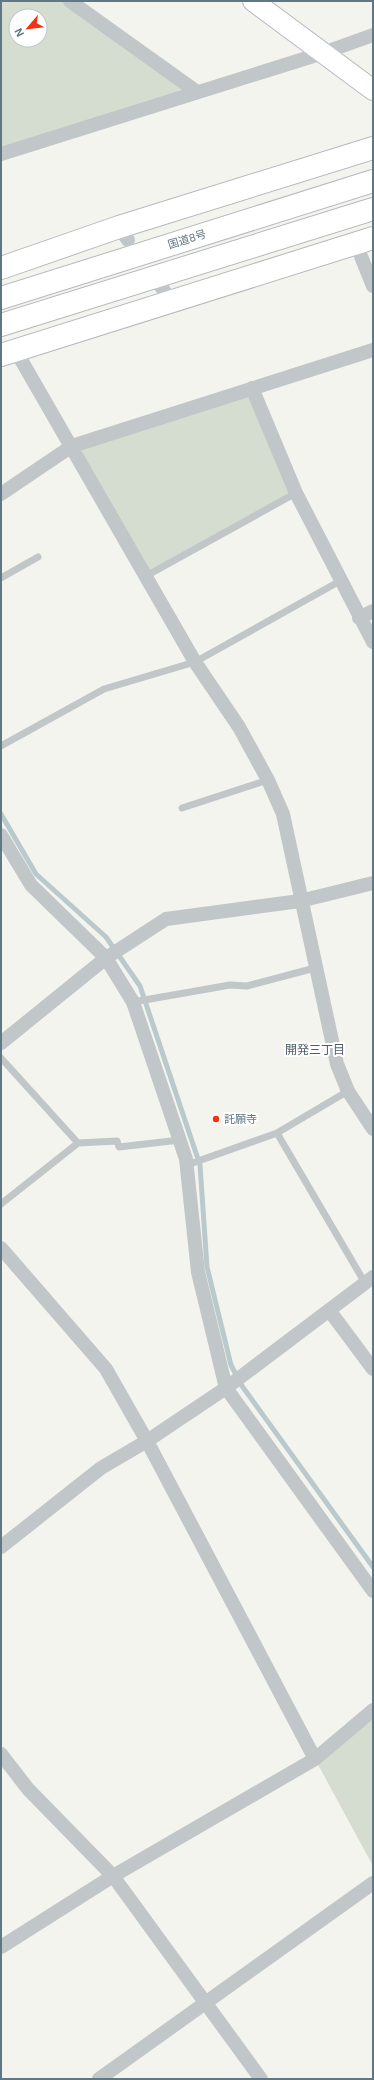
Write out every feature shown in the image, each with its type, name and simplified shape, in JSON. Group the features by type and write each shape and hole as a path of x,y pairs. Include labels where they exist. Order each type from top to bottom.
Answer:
{"highway":[{"path":"1,268 124,234 373,148"},
{"name":"国道8号","path":"1,298 373,181"},
{"path":"1,325 373,209"},
{"path":"9,353 166,293 364,241"}],"street":[{"path":"70,1 197,92"},
{"path":"253,1 373,90"},
{"path":"1,154 323,53 373,35"},
{"path":"364,241 373,286"},
{"path":"1,494 72,446 373,350"},
{"path":"9,353 72,446 195,662 239,727 268,780 283,814 300,901 337,1064 348,1091 373,1128"},
{"path":"252,388 296,493 359,618 373,642"},
{"path":"359,618 373,611"},
{"path":"2,841 31,885 106,958 134,1002 187,1165 198,1272 226,1388 373,1591"},
{"path":"1,1043 106,958 166,919 300,901 373,883"},
{"path":"1,1248 106,1369 316,1759"},
{"path":"1,1547 101,1468 146,1441 226,1388 369,1280"},
{"path":"329,1310 373,1369"},
{"path":"1,1947 114,1876 316,1759 373,1710"},
{"path":"1,1754 28,1789 114,1876 261,2079"},
{"path":"99,2079 373,1883"}],"lane":[{"path":"146,576 296,493"},
{"path":"1,578 38,557"},
{"path":"1,746 104,689 195,662 340,581"},
{"path":"182,808 268,780"},
{"path":"134,1002 230,985 247,986 315,968"},
{"path":"1,1058 78,1143"},
{"path":"187,1165 277,1133 348,1091"},
{"path":"277,1133 369,1280"},
{"path":"1,1204 78,1143 117,1141 119,1147 180,1140"}],"shaded area":[{"path":"1,1 70,1 197,92 1,154"},
{"path":"246,390 296,493 145,573 75,451"},
{"path":"373,1710 373,1866 315,1759"}],"waterway":[{"path":"1,814 36,874 106,937 140,986 200,1165 207,1267 231,1365 242,1386 373,1567"}],"place":[{"name":"託願寺","path":"216,1119"}],"district":[{"name":"開発三丁目","path":"315,1050"}]}
